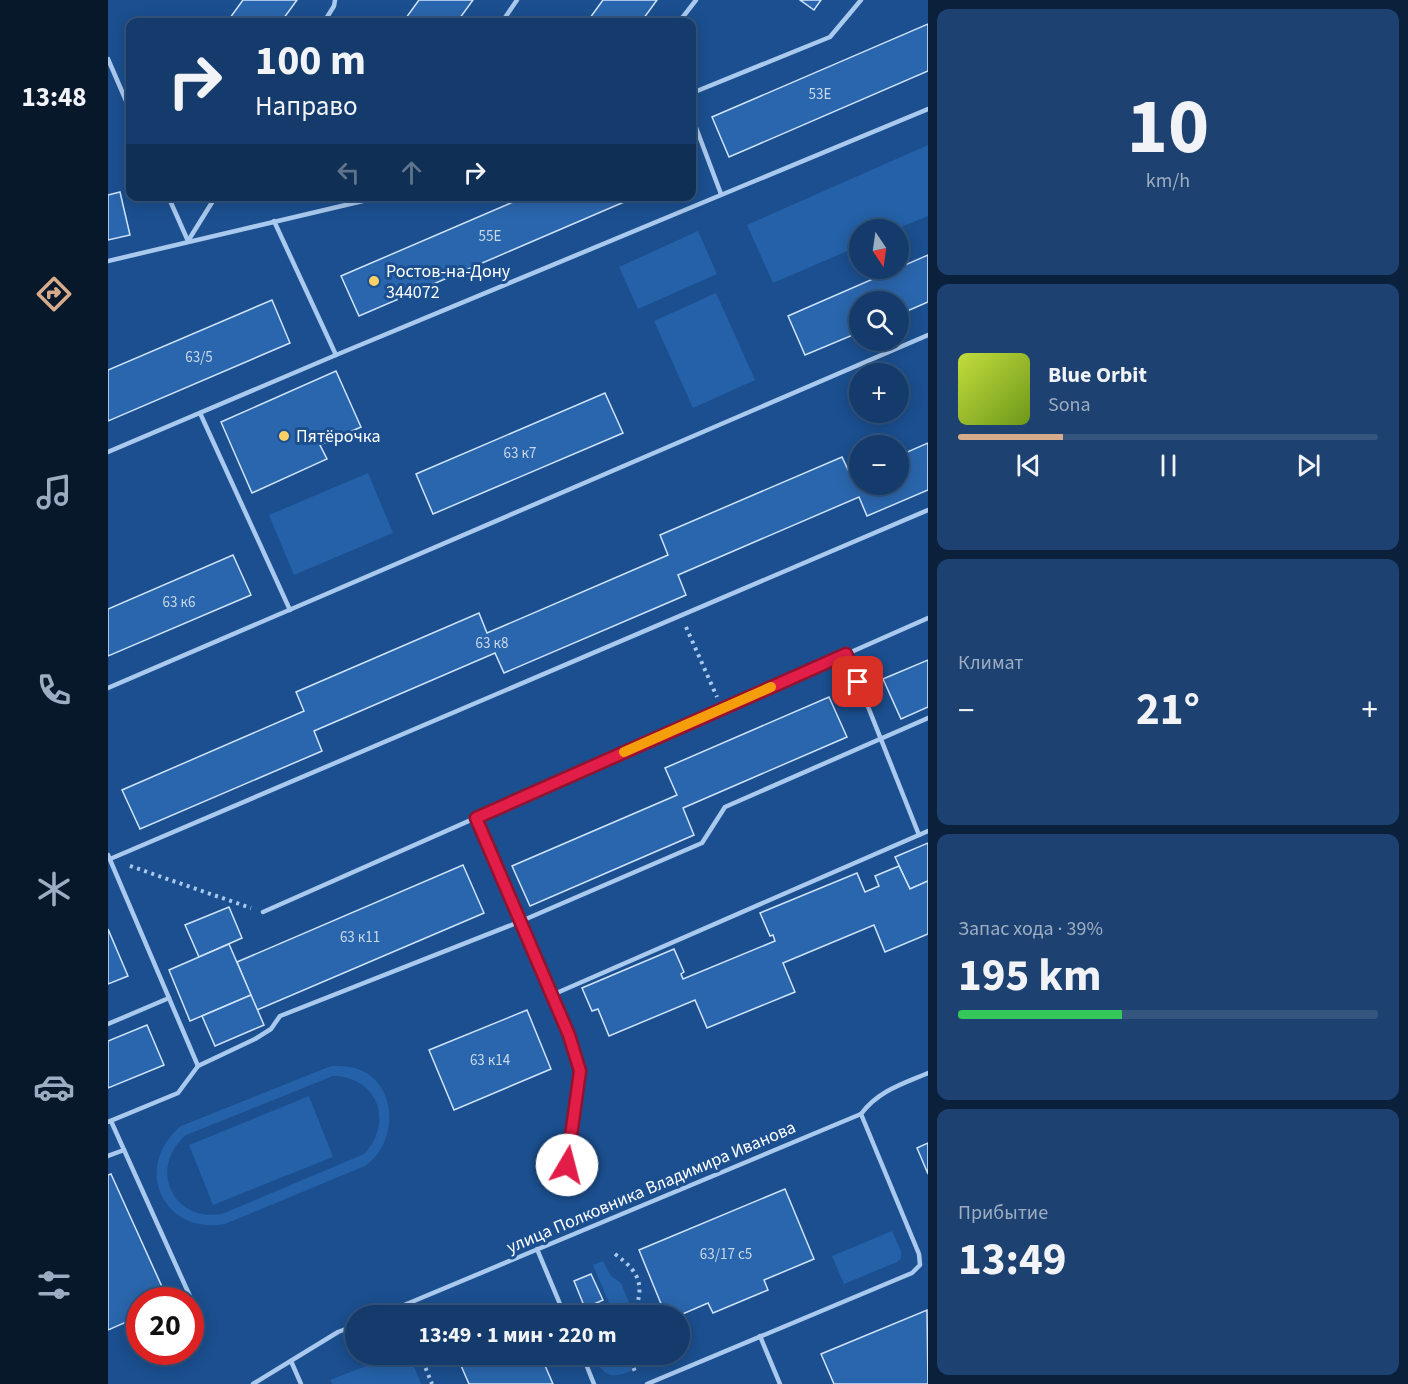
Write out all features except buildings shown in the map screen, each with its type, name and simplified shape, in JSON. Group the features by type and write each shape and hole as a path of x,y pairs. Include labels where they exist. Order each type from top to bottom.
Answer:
{"lane":[{"path":"326,18 335,0"},
{"path":"505,18 516,0"},
{"path":"682,18 696,0"},
{"path":"696,91 830,37 861,0"},
{"path":"108,58 126,101"},
{"path":"108,452 928,109"},
{"path":"696,128 721,194"},
{"path":"170,201 188,241"},
{"path":"188,241 213,201"},
{"path":"108,261 362,201"},
{"path":"274,221 336,355"},
{"path":"108,688 928,335"},
{"path":"200,413 290,610"},
{"path":"198,1066 109,857 928,510"},
{"path":"263,912 928,618"},
{"path":"846,654 858,682"},
{"path":"861,689 919,835"},
{"path":"186,1287 110,1122 178,1093 198,1066 255,1040 271,1029 280,1016 519,922 702,843 725,807 928,718"},
{"path":"476,818 569,1035 580,1071 567,1165"},
{"path":"552,995 928,831"},
{"path":"108,1024 169,998"},
{"name":"улица Полковника Владимира Иванова","path":"404,1305 861,1114 868,1104 884,1092 928,1073"},
{"path":"647,1384 912,1273 920,1265 919,1254 861,1114"},
{"path":"108,1156 124,1149"},
{"path":"537,1249 560,1305"},
{"path":"253,1384 345,1329"},
{"path":"760,1336 780,1384"},
{"path":"291,1361 301,1384"},
{"path":"586,1365 594,1384"}],"path":[{"path":"681,615 722,709"},
{"path":"109,857 263,912"},
{"path":"615,1254 633,1269 640,1287 637,1305"},
{"path":"424,1365 432,1384"},
{"path":"632,1365 636,1374"}],"shaded area":[{"path":"928,145 928,216 909,224 909,219 849,219 849,250 773,283 747,225"},
{"path":"698,231 717,274 638,309 619,267"},
{"path":"716,293 755,380 693,408 654,321"},
{"path":"368,473 393,533 294,575 269,515"},
{"path":"331,1066 355,1068 369,1075 380,1086 389,1113 384,1143 376,1156 365,1166 225,1224 203,1225 185,1219 170,1208 161,1194 157,1177 158,1160 166,1142 181,1126","holes":["333,1076 348,1078 361,1084 377,1103 378,1128 373,1142 364,1154 222,1214 205,1214 190,1210 171,1190 168,1177 169,1162 175,1148 186,1135"]},
{"path":"309,1096 333,1157 213,1205 189,1145"},
{"path":"892,1231 901,1251 901,1258 897,1262 844,1284 832,1256"},
{"path":"603,1261 611,1276 621,1283 630,1305 604,1305 609,1303 593,1265"},
{"path":"369,1365 413,1365 421,1384 332,1384 330,1380"},
{"path":"599,1365 631,1365 633,1370 613,1375 604,1372"}],"slow traffic":[{"path":"624,752 771,687"}],"place":[{"name":"Ростов-на-Дону 344072","path":"374,281"},
{"name":"Пятёрочка","path":"284,436"}],"route":[{"path":"567,1165 580,1071 569,1035 476,818 846,654 858,682"}]}
